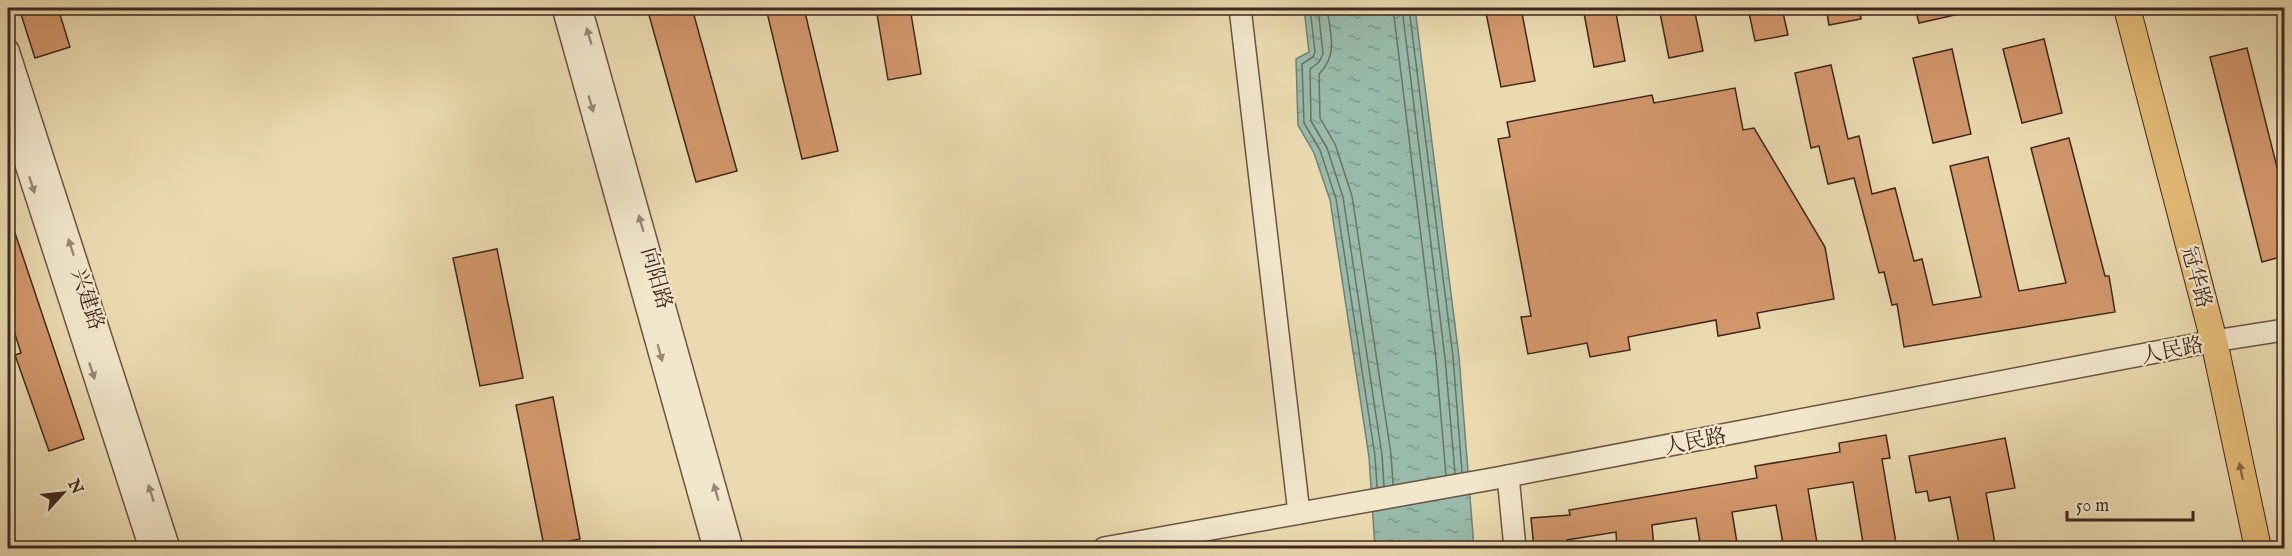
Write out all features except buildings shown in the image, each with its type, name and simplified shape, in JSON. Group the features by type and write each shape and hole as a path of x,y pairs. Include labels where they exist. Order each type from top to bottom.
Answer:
{"main road":[{"name":"冠华路","path":"2110,8 2205,343 2240,549"},
{"name":"冠华路","path":"2127,8 2205,343 2258,549"}],"street":[{"name":"向阳路","path":"563,8 714,549"},
{"name":"向阳路","path":"581,8 732,549"},
{"path":"1240,8 1299,513"},
{"name":"兴建路","path":"8,50 169,549"},
{"name":"兴建路","path":"8,110 150,549"},
{"name":"人民路","path":"1104,549 1508,476 2205,343 2284,330"},
{"path":"1508,476 1515,549"}],"water":[{"path":"1304,8 1415,8 1459,357 1474,548 1375,548 1369,457 1330,200 1314,153 1298,125 1296,59 1309,52"}]}
